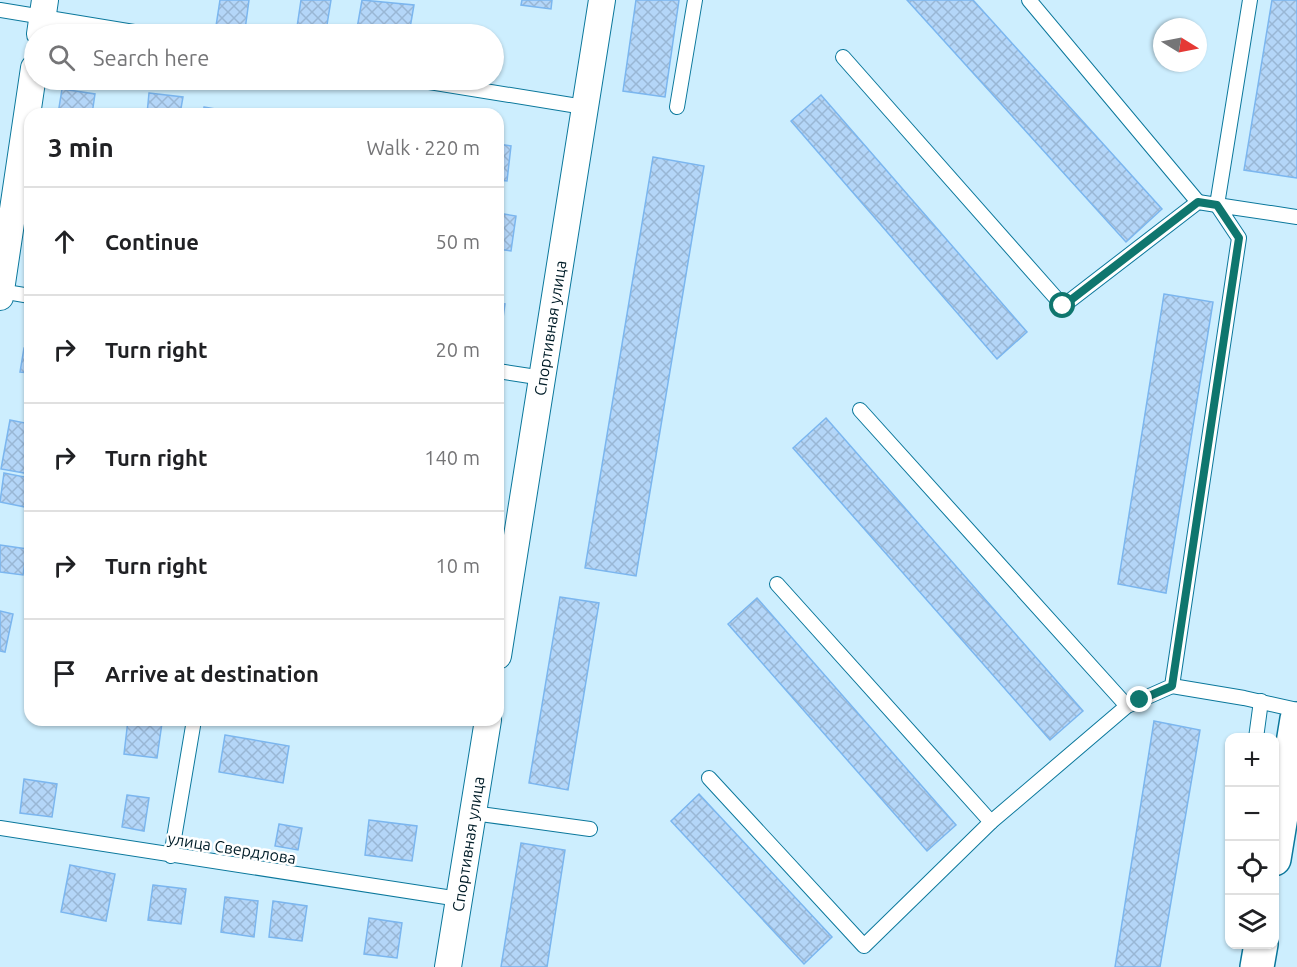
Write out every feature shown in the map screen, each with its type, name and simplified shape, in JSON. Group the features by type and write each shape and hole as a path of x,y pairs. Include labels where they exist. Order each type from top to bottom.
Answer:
{"main road":[{"path":"1278,841 1297,719"},
{"path":"1257,967 1260,949"}],"street":[{"name":"Спортивная улица","path":"504,619 602,0"},
{"path":"28,108 31,90"},
{"path":"0,293 24,134"},
{"name":"Спортивная улица","path":"448,967 487,726"}],"lane":[{"path":"677,107 695,0"},
{"path":"1029,0 1198,202 1297,217"},
{"path":"1172,686 1239,238 1217,205 1250,0"},
{"path":"0,10 85,24"},
{"path":"843,57 1063,306 1198,202"},
{"path":"479,90 584,107"},
{"path":"0,293 24,295"},
{"path":"504,372 543,378"},
{"path":"860,410 1127,706"},
{"path":"777,584 991,822"},
{"path":"709,778 864,946 991,822 1127,706 1172,686 1297,710"},
{"path":"1257,733 1261,702"},
{"path":"171,856 193,726"},
{"path":"473,813 590,829"},
{"name":"улица Свердлова","path":"0,828 459,899"}],"building":[{"path":"220,0 249,0 246,24 216,24"},
{"path":"301,0 331,0 327,24 297,24"},
{"path":"362,0 414,5 411,24 358,24"},
{"path":"522,0 552,0 551,9 521,5"},
{"path":"636,0 679,0 665,97 623,91"},
{"path":"907,0 973,0 1162,209 1126,242"},
{"path":"1272,0 1297,0 1297,178 1244,170"},
{"path":"62,90 95,94 93,108 59,108"},
{"path":"149,93 183,97 181,108 148,108"},
{"path":"821,95 1027,332 997,359 791,121"},
{"path":"504,145 511,146 507,181 504,181"},
{"path":"653,157 704,166 636,576 585,568"},
{"path":"504,214 516,216 511,251 504,250"},
{"path":"1164,294 1213,302 1166,593 1118,584"},
{"path":"24,348 24,372 20,372"},
{"path":"826,418 1083,711 1050,740 793,448"},
{"path":"10,420 24,423 24,473 1,469"},
{"path":"4,473 24,477 24,507 0,502"},
{"path":"0,545 24,549 23,575 0,572"},
{"path":"560,597 599,603 568,790 529,783"},
{"path":"757,598 956,825 927,851 728,624"},
{"path":"0,611 13,614 5,652 0,651"},
{"path":"1154,721 1200,730 1160,967 1115,967"},
{"path":"127,726 162,726 157,758 124,754"},
{"path":"225,735 289,746 283,783 219,772"},
{"path":"24,779 57,784 52,817 20,813"},
{"path":"699,794 832,937 804,964 671,821"},
{"path":"127,795 149,798 144,831 122,827"},
{"path":"369,820 417,826 412,861 365,855"},
{"path":"279,824 302,828 298,850 275,846"},
{"path":"521,843 565,850 547,967 501,967"},
{"path":"70,865 115,874 106,921 61,912"},
{"path":"153,885 186,889 181,924 148,920"},
{"path":"225,897 258,901 254,937 221,932"},
{"path":"273,901 307,906 302,941 269,937"},
{"path":"369,918 402,923 397,958 364,954"}],"route":[{"path":"1063,306 1198,202 1217,205 1239,238 1172,686 1140,700"}]}
